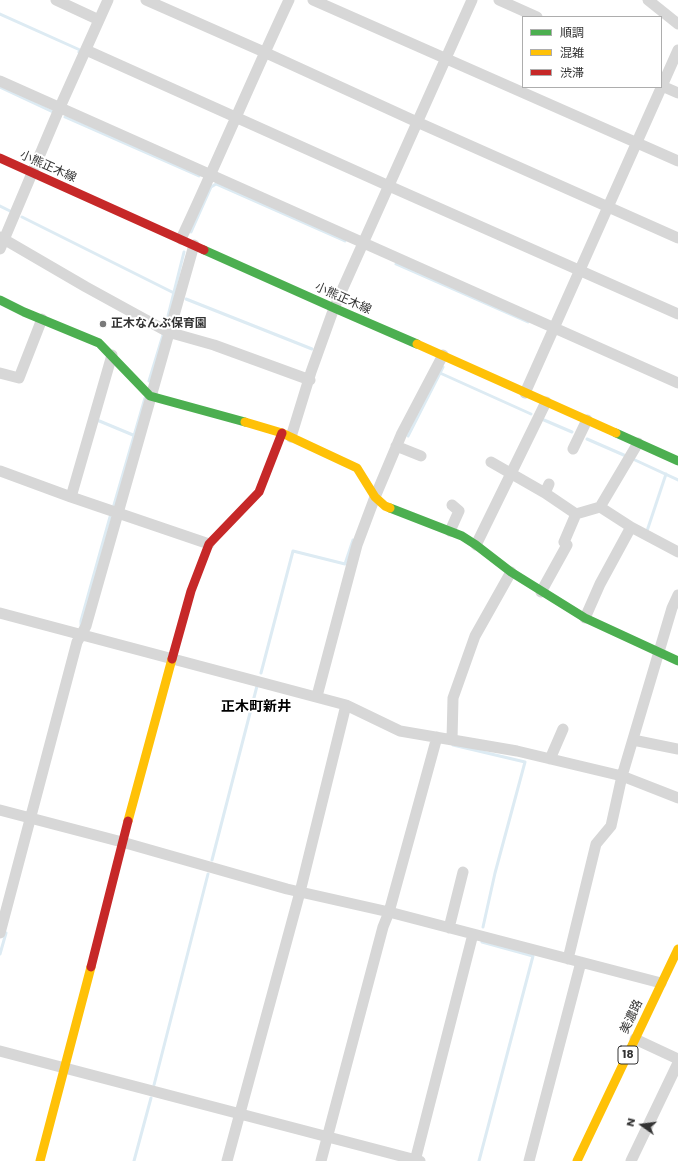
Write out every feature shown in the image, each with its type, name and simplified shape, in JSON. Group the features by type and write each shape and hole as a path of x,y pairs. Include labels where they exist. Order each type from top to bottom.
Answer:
{"street":[{"path":"56,0 99,20"},
{"path":"108,0 1,242 168,332 214,345 310,380"},
{"path":"146,0 678,238"},
{"path":"181,239 211,176 235,117 289,0"},
{"path":"313,0 678,161"},
{"path":"40,1161 122,842 191,591 208,544 259,492 310,380 334,308 472,0"},
{"path":"499,0 535,16"},
{"path":"648,0 678,24"},
{"path":"86,50 678,314"},
{"path":"678,50 664,73 662,86 678,93"},
{"path":"0,81 678,383"},
{"path":"525,392 661,88"},
{"name":"小熊正木線","path":"0,158 678,461"},
{"path":"0,933 77,642 86,626 168,332 194,245"},
{"path":"0,300 98,343 112,355 150,396 286,435 357,468 375,497 385,506 462,536 541,592 585,618 678,661"},
{"path":"0,372 19,378 42,319"},
{"path":"71,497 112,355"},
{"path":"317,696 357,545 396,446 443,355"},
{"path":"476,545 546,402"},
{"path":"573,449 587,420"},
{"path":"576,514 600,507 638,443"},
{"path":"396,446 422,456"},
{"path":"491,462 510,474 547,489 576,514"},
{"path":"0,471 208,544"},
{"path":"450,531 459,511 452,505"},
{"path":"600,507 631,527 678,552"},
{"path":"541,592 567,545 564,542 576,514"},
{"path":"585,618 600,584 631,527"},
{"path":"452,740 453,698 475,636 512,572"},
{"path":"568,959 596,844 612,826 622,776 659,653 675,610 678,595"},
{"path":"0,613 317,696 346,705 400,731 517,751 622,776 678,798"},
{"path":"227,1161 300,892 346,705"},
{"path":"550,759 562,729"},
{"path":"321,1161 383,927 389,912 437,737"},
{"path":"633,740 678,749"},
{"path":"0,810 122,842 300,892 389,912 662,983"},
{"path":"449,928 463,872"},
{"path":"0,1051 417,1161 473,934"},
{"name":"美濃路","path":"577,1161 678,949"},
{"path":"528,1161 581,962"},
{"path":"635,1039 678,1060"},
{"path":"631,1161 678,1063"}],"waterway":[{"path":"0,14 80,50 79,52"},
{"path":"0,87 53,112"},
{"path":"65,117 199,176"},
{"path":"191,232 211,187 216,184 345,241"},
{"path":"0,206 10,211"},
{"path":"22,217 174,293"},
{"path":"167,320 184,252"},
{"path":"396,264 528,322"},
{"path":"186,299 312,349"},
{"path":"149,381 163,335"},
{"path":"408,436 443,367"},
{"path":"440,373 531,414"},
{"path":"114,505 145,398"},
{"path":"97,420 133,435"},
{"path":"544,420 572,432"},
{"path":"587,439 626,456"},
{"path":"635,460 678,480"},
{"path":"647,531 666,474"},
{"path":"81,625 110,517"},
{"path":"261,673 293,551 345,564 353,540"},
{"path":"212,860 257,686"},
{"path":"453,745 525,762 495,873 483,927"},
{"path":"154,1085 208,874"},
{"path":"0,954 6,933"},
{"path":"479,1161 533,956 482,942"},
{"path":"134,1161 151,1098"}],"traffic: fast":[{"path":"204,250 417,344"},
{"path":"0,300 24,312 99,343 150,396 245,422"},
{"path":"616,433 678,461"},
{"path":"390,508 462,536 511,572 585,618 678,661"}],"traffic: slow":[{"path":"417,344 616,433"},
{"path":"245,422 282,433 357,468 375,497 385,506 390,508"},
{"path":"128,821 172,659"},
{"path":"577,1161 678,949"},
{"path":"40,1161 91,967"}],"traffic: jam":[{"path":"0,158 204,250"},
{"path":"172,659 191,591 209,544 259,492 282,433"},
{"path":"91,967 128,821"}],"place":[{"name":"正木なんぶ保育園","path":"103,324"}],"district":[{"name":"正木町新井","path":"256,707"}]}
